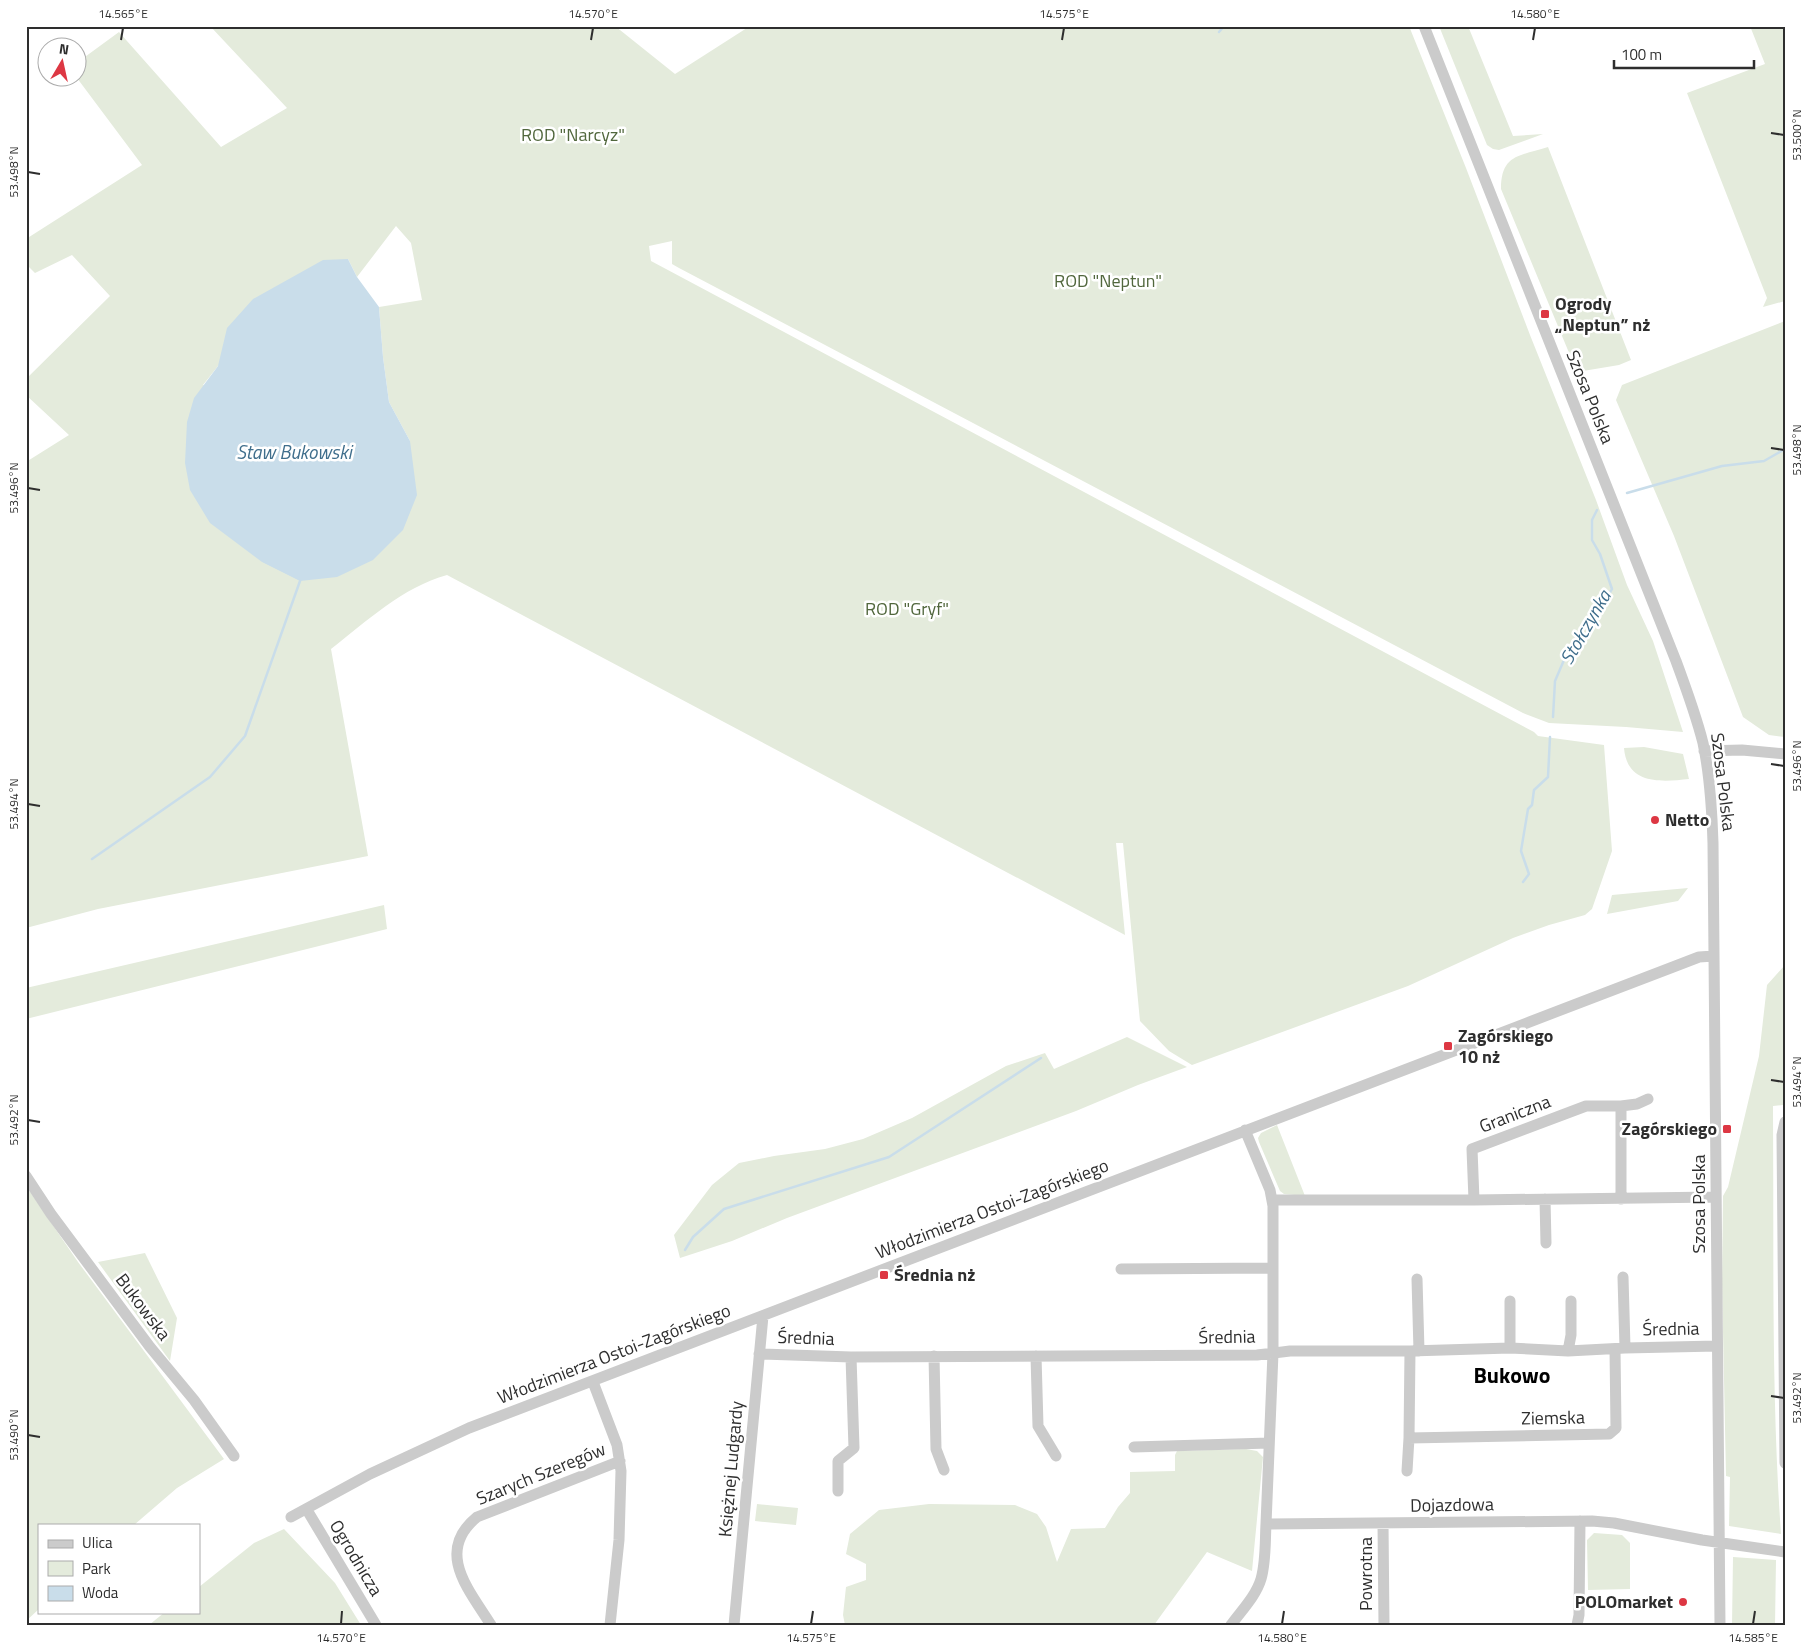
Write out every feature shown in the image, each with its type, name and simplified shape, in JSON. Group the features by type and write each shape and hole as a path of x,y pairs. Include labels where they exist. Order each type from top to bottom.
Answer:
{"street":[{"name":"Szosa Polska","path":"1424,26 1676,661 1691,704 1704,751 1713,827 1720,1625"},
{"path":"1704,751 1742,750 1785,754"},
{"name":"Włodzimierza Ostoi-Zagórskiego","path":"292,1517 370,1474 436,1442 1673,967 1699,958 1714,956"},
{"name":"Graniczna","path":"1474,1200 1472,1149 1586,1106 1621,1106 1636,1104 1648,1099"},
{"path":"1621,1106 1621,1199"},
{"path":"1785,1122 1782,1135 1785,1463"},
{"path":"1231,1625 1253,1594 1261,1578 1264,1561 1273,1353 1272,1200 1270,1190 1245,1130"},
{"name":"Bukowska","path":"26,1176 51,1214 150,1347 194,1400 234,1456"},
{"path":"1272,1200 1716,1197"},
{"path":"1544,1199 1546,1243"},
{"path":"1121,1269 1273,1268"},
{"name":"Średnia","path":"1620,1348 1623,1277"},
{"path":"1407,1471 1415,1351 1417,1279"},
{"path":"1510,1301 1510,1348"},
{"path":"1568,1351 1571,1335 1571,1301"},
{"name":"Księżnej Ludgardy","path":"734,1625 763,1316"},
{"name":"Średnia","path":"759,1354 852,1357 1258,1355 1290,1350 1415,1351 1510,1348 1568,1351 1717,1346"},
{"name":"Ziemska","path":"1409,1438 1609,1434 1616,1428 1620,1348"},
{"path":"934,1356 936,1449 944,1470"},
{"path":"1036,1356 1038,1426 1056,1456"},
{"name":"Średnia","path":"838,1491 838,1461 854,1448 852,1357"},
{"path":"592,1382 612,1432 620,1461 622,1488 619,1540 610,1625"},
{"path":"1134,1447 1269,1443"},
{"name":"Szarych Szeregów","path":"492,1625 458,1569 456,1562 457,1549 467,1526 476,1517 620,1461"},
{"name":"Ogrodnicza","path":"307,1510 376,1625"},
{"path":"1577,1625 1579,1615 1580,1521"},
{"name":"Dojazdowa","path":"1266,1524 1580,1521 1614,1523 1785,1552"},
{"name":"Powrotna","path":"1383,1523 1384,1625"}],"green space":[{"path":"210,26 615,26 675,74 750,26 1409,26 1596,500 1627,585 1653,641 1683,732 1549,723 1523,713 679,268 672,264 672,241 649,246 651,261 1534,732 1538,736 1604,745 1612,851 1592,909 1585,915 1513,938 1408,986 1192,1065 1169,1051 1140,1021 1123,843 1116,843 1125,935 447,575 431,580 400,596 331,649 368,856 98,909 26,928 26,462 69,435 26,395 26,379 110,296 72,255 35,273 26,264 26,239 142,165 84,88 88,88 88,55 119,32 221,147 287,108","holes":["396,226 411,243 422,300 379,307 389,402 410,441 203,385 218,366 348,259 357,277"]},
{"path":"1439,26 1468,26 1513,136 1543,134 1499,150 1487,145"},
{"path":"1750,26 1785,26 1785,301 1763,307 1767,298 1687,93 1765,64"},
{"path":"1548,147 1631,360 1619,365 1577,372 1501,189 1504,169 1508,163 1521,155"},
{"path":"1785,321 1785,737 1769,735 1743,717 1674,536 1616,400 1622,385"},
{"path":"1644,747 1683,754 1689,779 1667,781 1639,775 1631,769 1624,748"},
{"path":"1688,888 1678,901 1607,914 1612,895"},
{"path":"384,905 387,929 26,1019 26,988"},
{"path":"1785,965 1785,1103 1773,1106 1774,1374 1781,1534 1729,1526 1730,1477 1726,1476 1722,1283 1723,1196 1728,1187 1759,1056 1767,985"},
{"path":"1127,1037 1187,1067 1076,1111 787,1218 732,1241 680,1258 674,1235 712,1185 739,1163 825,1149 863,1139 912,1118 1006,1066 1045,1053 1054,1069"},
{"path":"1277,1125 1305,1196 1284,1194 1280,1191 1259,1142 1258,1138 1261,1133"},
{"path":"26,1186 78,1262 224,1459 177,1488 135,1524 38,1524 38,1610 26,1621"},
{"path":"145,1253 177,1318 170,1361 98,1262"},
{"path":"1246,1449 1257,1451 1263,1457 1252,1571 1207,1552 1154,1625 845,1625 843,1615 846,1587 866,1580 866,1564 846,1554 850,1534 879,1510 929,1504 1015,1505 1037,1514 1046,1527 1057,1562 1071,1529 1105,1528 1118,1507 1130,1493 1130,1472 1175,1471 1175,1455 1177,1451"},
{"path":"757,1504 798,1508 796,1525 755,1521"},
{"path":"284,1529 335,1583 361,1625 149,1625 163,1614 200,1614 200,1586 254,1543"},
{"path":"1594,1533 1622,1535 1630,1543 1630,1589 1588,1590 1587,1540"},
{"path":"1733,1557 1776,1560 1775,1625 1732,1625"}],"water":[{"name":"Staw Bukowski","path":"348,259 357,277 379,307 389,402 410,441 417,495 403,530 373,560 337,577 300,581 262,562 210,523 190,490 185,463 187,422 194,398 218,366 227,328 253,299 323,260"}],"waterway":[{"path":"1219,32 1224,26"},
{"name":"Stołczynka","path":"1627,493 1722,466 1764,461 1785,449"},
{"name":"Stołczynka","path":"1553,717 1555,681 1567,653 1574,640 1600,610 1612,589 1600,554 1592,540 1592,520 1597,510"},
{"path":"92,859 210,777 245,736 300,581"},
{"name":"Stołczynka","path":"1523,882 1529,874 1521,851 1528,809 1532,805 1534,790 1548,777 1550,737"},
{"path":"685,1250 693,1237 724,1209 889,1157 1041,1058"}],"place":[{"name":"Ogrody „Neptun” nż","path":"1545,314"},
{"name":"Netto","path":"1655,820"},
{"name":"Zagórskiego 10 nż","path":"1448,1046"},
{"name":"Zagórskiego","path":"1727,1129"},
{"name":"Średnia nż","path":"884,1275"},
{"name":"POLOmarket","path":"1683,1602"}],"district":[{"name":"Bukowo","path":"1512,1375"}],"park label":[{"name":"ROD \"Narcyz\"","path":"573,135"},
{"name":"ROD \"Neptun\"","path":"1108,281"},
{"name":"ROD \"Gryf\"","path":"907,609"}]}
